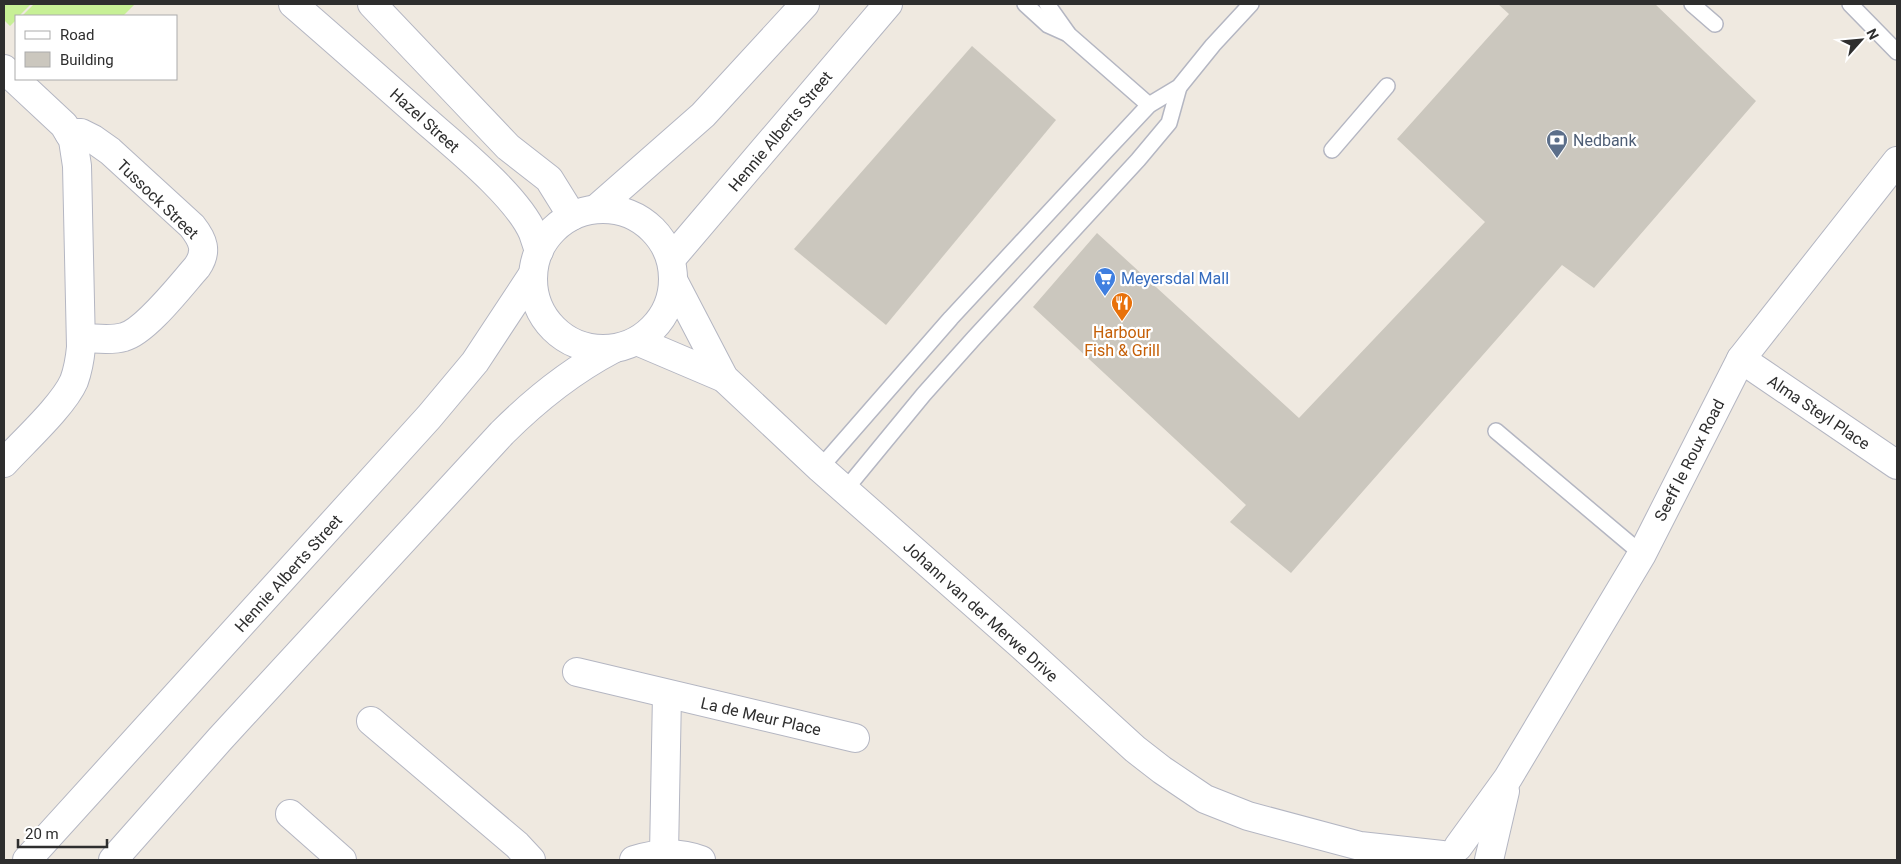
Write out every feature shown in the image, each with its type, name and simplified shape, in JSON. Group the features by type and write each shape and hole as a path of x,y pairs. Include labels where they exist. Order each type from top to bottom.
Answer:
{"street":[{"name":"Hazel Street","path":"293,4 478,167 506,196 533,232 536,262"},
{"path":"372,4 508,147 549,178 584,212 620,211 642,220 660,237 672,271"},
{"name":"Hennie Alberts Street","path":"27,860 429,417 475,362 536,262 552,230 584,212 703,115 805,4"},
{"name":"Hennie Alberts Street","path":"113,860 227,732 526,409 586,363 625,345 656,326 668,306 672,271 888,4"},
{"path":"4,69 15,79"},
{"path":"4,463 58,403 73,382 79,362 81,338 76,151 64,125 16,80"},
{"name":"Tussock Street","path":"69,133 81,133 110,151 192,226 199,235 204,249 201,261 159,310 135,332 117,338 81,338"},
{"name":"Seeff le Roux Road","path":"1446,854 1508,778 1642,554 1741,359 1897,161"},
{"path":"536,262 536,297 546,320 565,338 588,348 625,345 724,378"},
{"name":"Johann van der Merwe Drive","path":"672,271 724,378 820,468 1135,748 1184,785 1205,799 1248,816 1360,846 1446,854 1468,848 1476,852 1484,860"},
{"name":"Alma Steyl Place","path":"1741,359 1897,465"},
{"name":"La de Meur Place","path":"577,672 855,738"},
{"path":"664,854 667,694"},
{"path":"371,721 517,845 530,860"},
{"name":"Seeff le Roux Road","path":"1489,860 1508,778"},
{"path":"290,814 342,860"},
{"name":"Johann van der Merwe Drive","path":"1360,846 1388,860"},
{"path":"634,860 664,854 683,854 701,860"}],"lane":[{"path":"1025,4 1048,25 1069,34"},
{"path":"1047,4 1069,34 1149,105"},
{"path":"820,468 951,318 1149,105 1179,87 1213,45 1251,4"},
{"path":"1692,4 1715,24"},
{"path":"1850,4 1897,52"},
{"path":"1332,150 1387,86"},
{"path":"845,490 924,394 1138,160 1169,123 1179,87"},
{"path":"1496,431 1642,554"}],"green space":[{"path":"4,4 31,4 20,15 15,15 15,21 10,26 4,20"},
{"path":"34,4 135,4 124,15 23,15"}],"building":[{"name":"Meyersdal Mall","path":"1498,4 1655,4 1756,101 1594,288 1562,265 1291,573 1230,522 1246,505 1033,307 1097,233 1299,418 1485,222 1397,139 1509,14"},
{"path":"972,46 1056,120 886,325 794,249"}],"place":[{"name":"Nedbank","path":"1557,159"},
{"name":"Meyersdal Mall","path":"1105,297"},
{"name":"Harbour Fish & Grill","path":"1122,322"}]}
